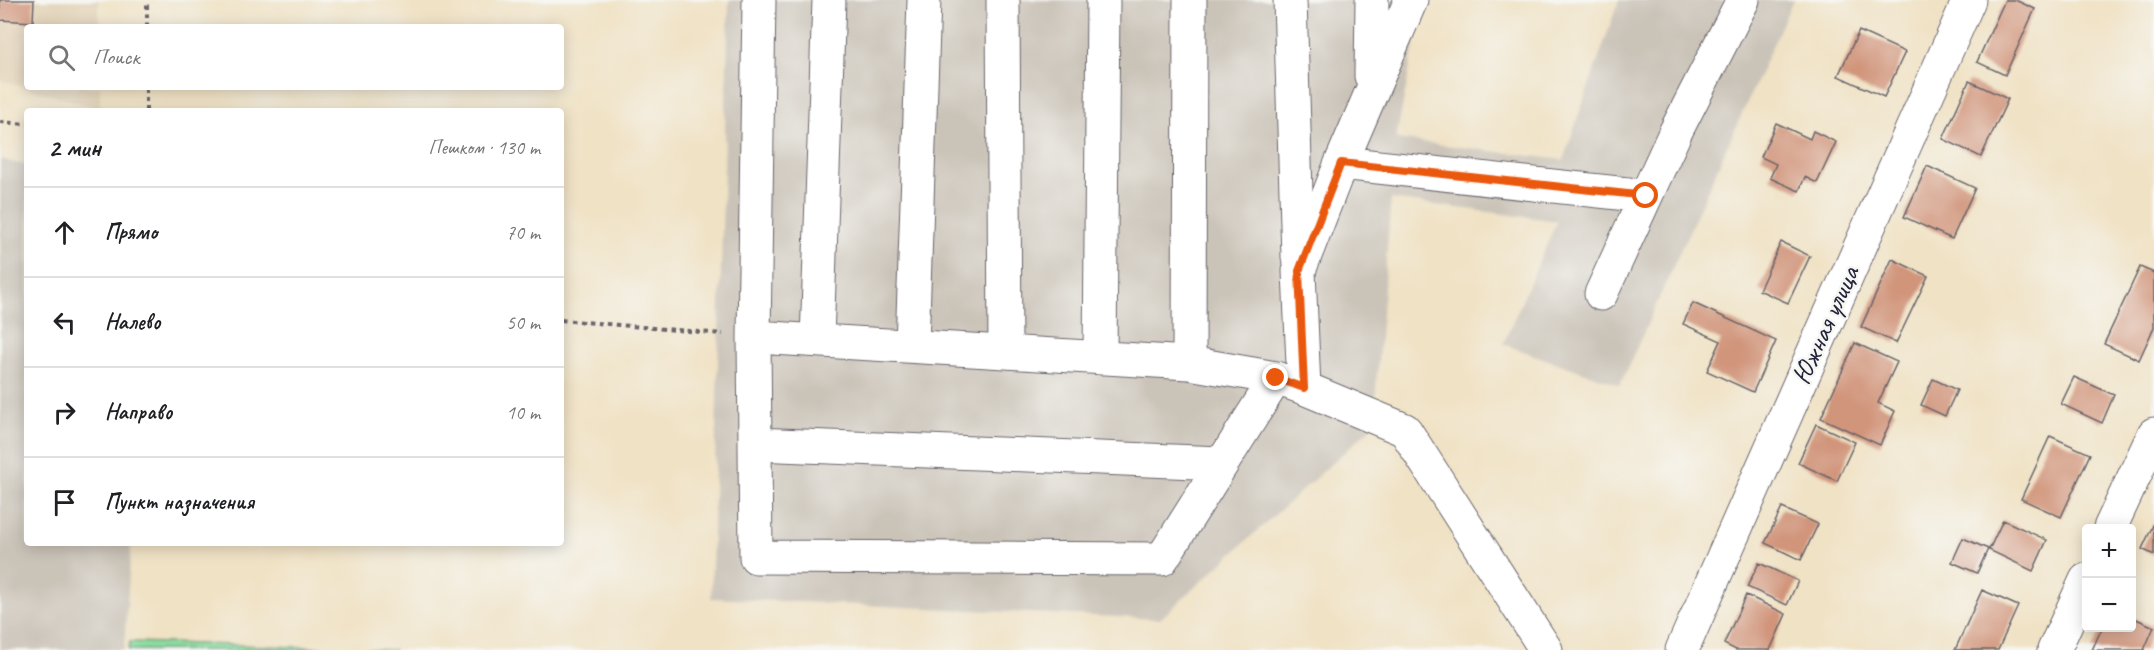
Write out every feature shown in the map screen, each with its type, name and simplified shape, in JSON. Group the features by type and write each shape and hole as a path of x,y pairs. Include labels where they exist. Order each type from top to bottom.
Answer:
{"street":[{"path":"759,0 754,337 756,556 1162,559 1221,463 1290,383 1299,271 1290,0"},
{"path":"816,340 829,0"},
{"path":"912,346 924,0"},
{"path":"1003,0 1005,352"},
{"path":"1100,358 1103,0"},
{"path":"1189,363 1190,0"},
{"path":"1371,92 1372,0"},
{"path":"1299,271 1341,163 1411,0"},
{"path":"1600,294 1743,0"},
{"name":"Южная улица","path":"1682,650 1969,0"},
{"path":"1341,163 1646,196"},
{"path":"754,337 1189,363 1290,383 1406,430 1546,650"},
{"path":"2112,524 2154,434"},
{"path":"754,444 1221,463"},
{"path":"2054,650 2082,589"}],"path":[{"path":"147,0 147,24"},
{"path":"146,90 146,108"},
{"path":"0,122 24,124"},
{"path":"564,320 754,337"}],"shaded area":[{"path":"0,0 99,0 99,24 24,24 24,87 0,80"},
{"path":"729,0 1423,0 1396,139 1563,160 1619,0 1793,0 1620,385 1503,344 1557,221 1391,199 1373,426 1160,619 711,598"},
{"path":"34,90 100,90 100,108"},
{"path":"0,159 24,165 24,546 131,546 124,650 0,650"}],"green space":[{"path":"130,642 395,650 129,650"}],"building":[{"path":"0,0 34,0 33,22 0,20"},
{"path":"2005,0 2015,0 2035,9 2005,75 1977,62"},
{"path":"1859,31 1905,52 1884,97 1838,76"},
{"path":"1969,81 2008,99 1981,157 1943,139"},
{"path":"1776,123 1810,139 1813,131 1836,142 1817,183 1805,177 1799,191 1770,178 1776,164 1761,157"},
{"path":"1927,166 1975,188 1952,239 1904,217"},
{"path":"1781,242 1810,256 1788,303 1759,290"},
{"path":"1892,259 1928,276 1896,343 1861,327"},
{"path":"2140,267 2154,273 2154,327 2139,360 2104,344"},
{"path":"1693,303 1776,341 1753,392 1707,371 1721,341 1683,324"},
{"path":"1855,343 1897,362 1878,403 1895,411 1880,445 1821,418"},
{"path":"2074,377 2114,395 2102,423 2061,404"},
{"path":"1933,379 1957,390 1945,416 1921,405"},
{"path":"1816,424 1855,442 1837,481 1798,463"},
{"path":"2050,436 2090,454 2061,517 2021,499"},
{"path":"1782,508 1818,524 1801,560 1765,543"},
{"path":"2003,520 2047,540 2033,571 1989,550"},
{"path":"2154,523 2154,555 2142,549"},
{"path":"1963,538 1988,549 1977,573 1952,562"},
{"path":"1759,563 1798,581 1787,605 1747,587"},
{"path":"1982,590 2018,606 1998,650 1955,650"},
{"path":"1746,595 1786,614 1770,650 1736,650 1724,644"},
{"path":"2136,619 2154,627 2144,650 2092,650 2100,632 2136,632"}],"route":[{"path":"1276,378 1304,388 1299,271 1341,163 1646,196"}]}
